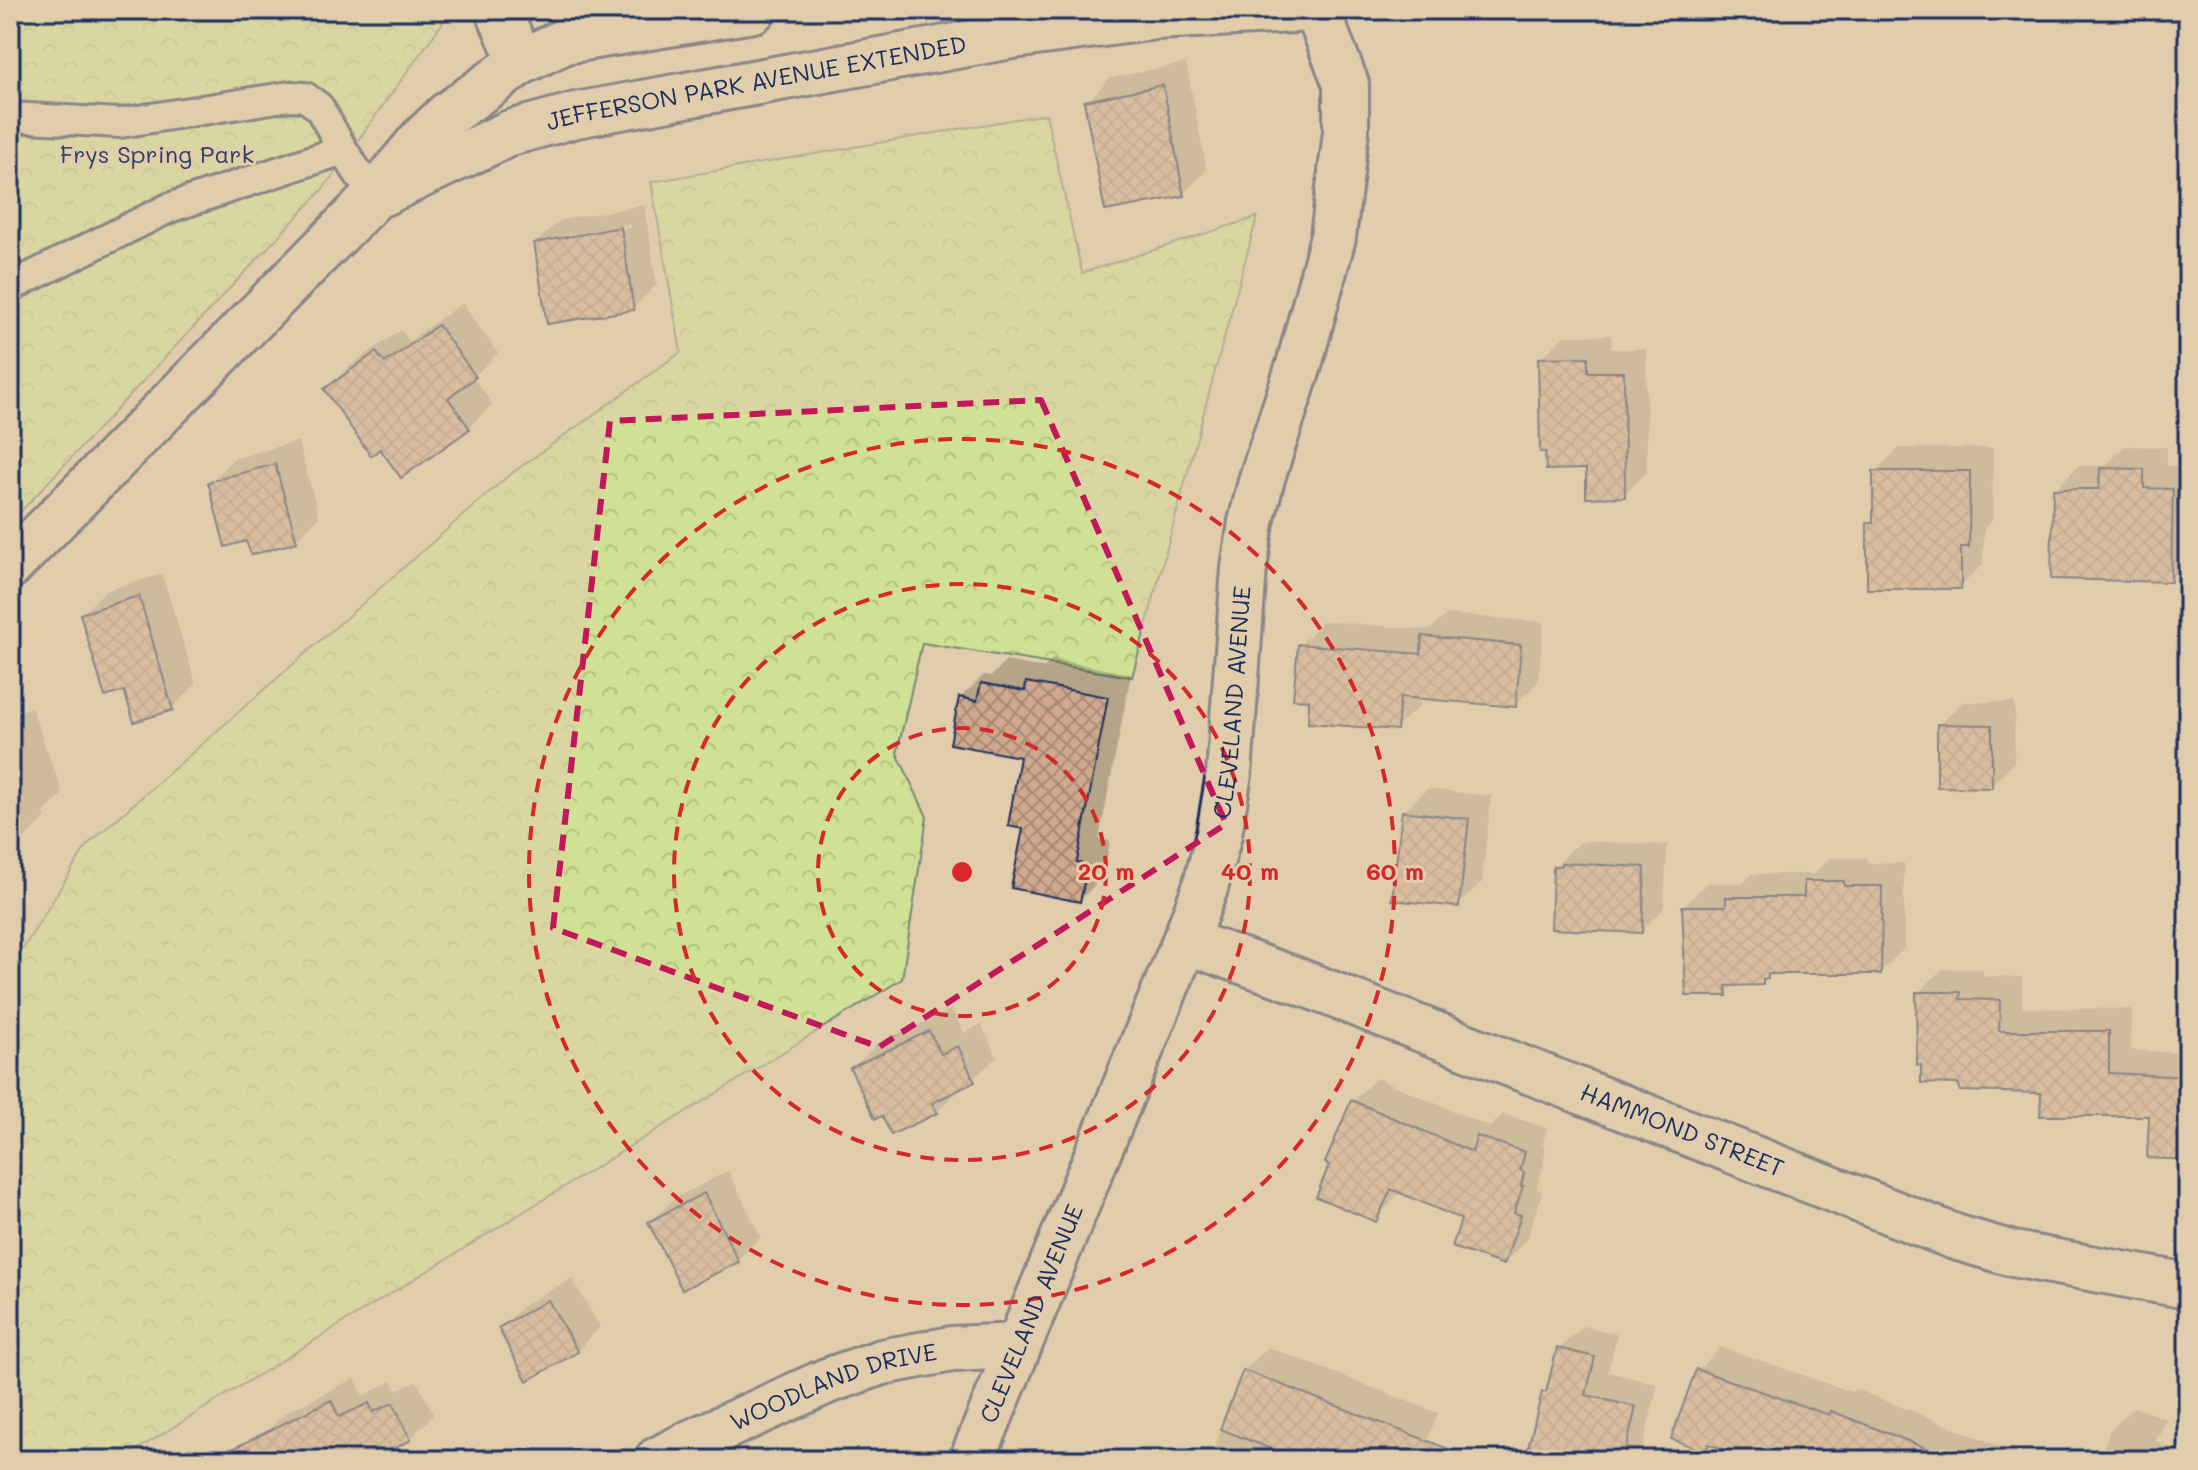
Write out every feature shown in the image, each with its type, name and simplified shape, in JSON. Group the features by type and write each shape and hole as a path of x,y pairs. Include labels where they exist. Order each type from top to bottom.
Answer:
{"street":[{"path":"498,10 521,62"},
{"name":"JEFFERSON PARK AVENUE EXTENDED","path":"10,566 374,197 421,140 447,115 521,62 565,41 753,10"},
{"name":"JEFFERSON PARK AVENUE EXTENDED","path":"374,197 510,133 576,115 1006,37 1155,17 1296,10"},
{"name":"CLEVELAND AVENUE","path":"972,1460 1185,941 1209,875 1219,834 1229,774 1244,568 1251,522 1299,365 1333,237 1346,132 1346,84 1317,10"},
{"name":"HAMMOND STREET","path":"1185,941 1308,984 1955,1237 2013,1254 2188,1286"},
{"name":"WOODLAND DRIVE","path":"657,1460 827,1381 882,1362 952,1349 1018,1346"}],"lane":[{"path":"10,117 120,123 290,96 305,97 319,107 374,197"},
{"path":"10,287 169,208 343,150"}],"highlighted area":[{"path":"1041,400 1226,824 879,1047 553,928 610,421"}],"green space":[{"name":"Frys Spring Park","path":"10,10 445,10 443,22 322,190 10,523"},
{"path":"1046,114 1082,273 1257,217 1132,677 922,643 897,753 927,817 902,979 125,1457 119,1460 10,1460 10,970 87,845 508,476 681,352 651,182"}],"building":[{"path":"1163,85 1184,196 1105,211 1084,101"},
{"path":"621,227 634,310 547,324 534,243"},
{"path":"438,325 476,377 448,398 470,429 401,478 380,449 371,456 324,389 376,352 385,363"},
{"path":"1588,357 1588,372 1624,372 1625,497 1586,498 1586,469 1546,470 1545,452 1540,452 1538,358"},
{"path":"275,464 297,542 251,555 246,541 225,547 208,482"},
{"path":"2100,468 2144,469 2144,488 2173,489 2171,582 2051,579 2053,489 2099,489"},
{"path":"1873,471 1970,471 1969,547 1961,547 1961,589 1867,589 1867,522 1873,522"},
{"path":"139,596 173,710 134,722 124,691 105,697 80,614"},
{"path":"1422,636 1521,645 1516,707 1400,697 1397,730 1308,723 1309,700 1293,699 1298,644 1421,654"},
{"path":"1026,682 1108,697 1077,862 1088,865 1080,902 1011,888 1023,829 1008,826 1020,757 950,744 959,697 977,701 981,683 1025,691"},
{"path":"1937,724 1992,725 1992,788 1937,787"},
{"path":"1402,811 1469,819 1459,907 1392,900"},
{"path":"1561,863 1645,867 1642,933 1551,929 1553,866 1561,866"},
{"path":"1804,881 1844,881 1844,886 1882,886 1881,974 1768,974 1768,979 1763,979 1763,985 1726,986 1727,996 1686,996 1682,906 1726,906 1726,897 1804,897"},
{"path":"1916,992 1961,992 1960,999 2000,1000 1999,1031 2109,1031 2109,1073 2188,1077 2188,1160 2147,1158 2149,1116 2040,1116 2041,1093 1960,1091 1959,1084 1921,1083 1921,1065 1917,1065"},
{"path":"929,1031 941,1054 958,1046 975,1082 932,1103 938,1113 891,1135 882,1116 875,1119 850,1068"},
{"path":"1351,1100 1472,1152 1477,1136 1525,1152 1520,1170 1524,1172 1523,1186 1514,1213 1521,1215 1504,1265 1452,1247 1461,1219 1391,1189 1376,1222 1316,1197 1329,1165 1325,1163"},
{"path":"704,1193 739,1262 682,1290 648,1222"},
{"path":"548,1300 578,1352 527,1381 498,1328"},
{"path":"1557,1348 1595,1357 1586,1395 1636,1407 1623,1460 1525,1460"},
{"path":"1696,1369 1829,1415 1831,1411 1949,1457 1949,1460 1753,1460 1709,1444 1706,1452 1671,1439"},
{"path":"1243,1370 1470,1457 1469,1460 1300,1460 1220,1429"},
{"path":"331,1400 339,1417 369,1403 373,1412 393,1403 411,1440 372,1460 210,1460"}]}
